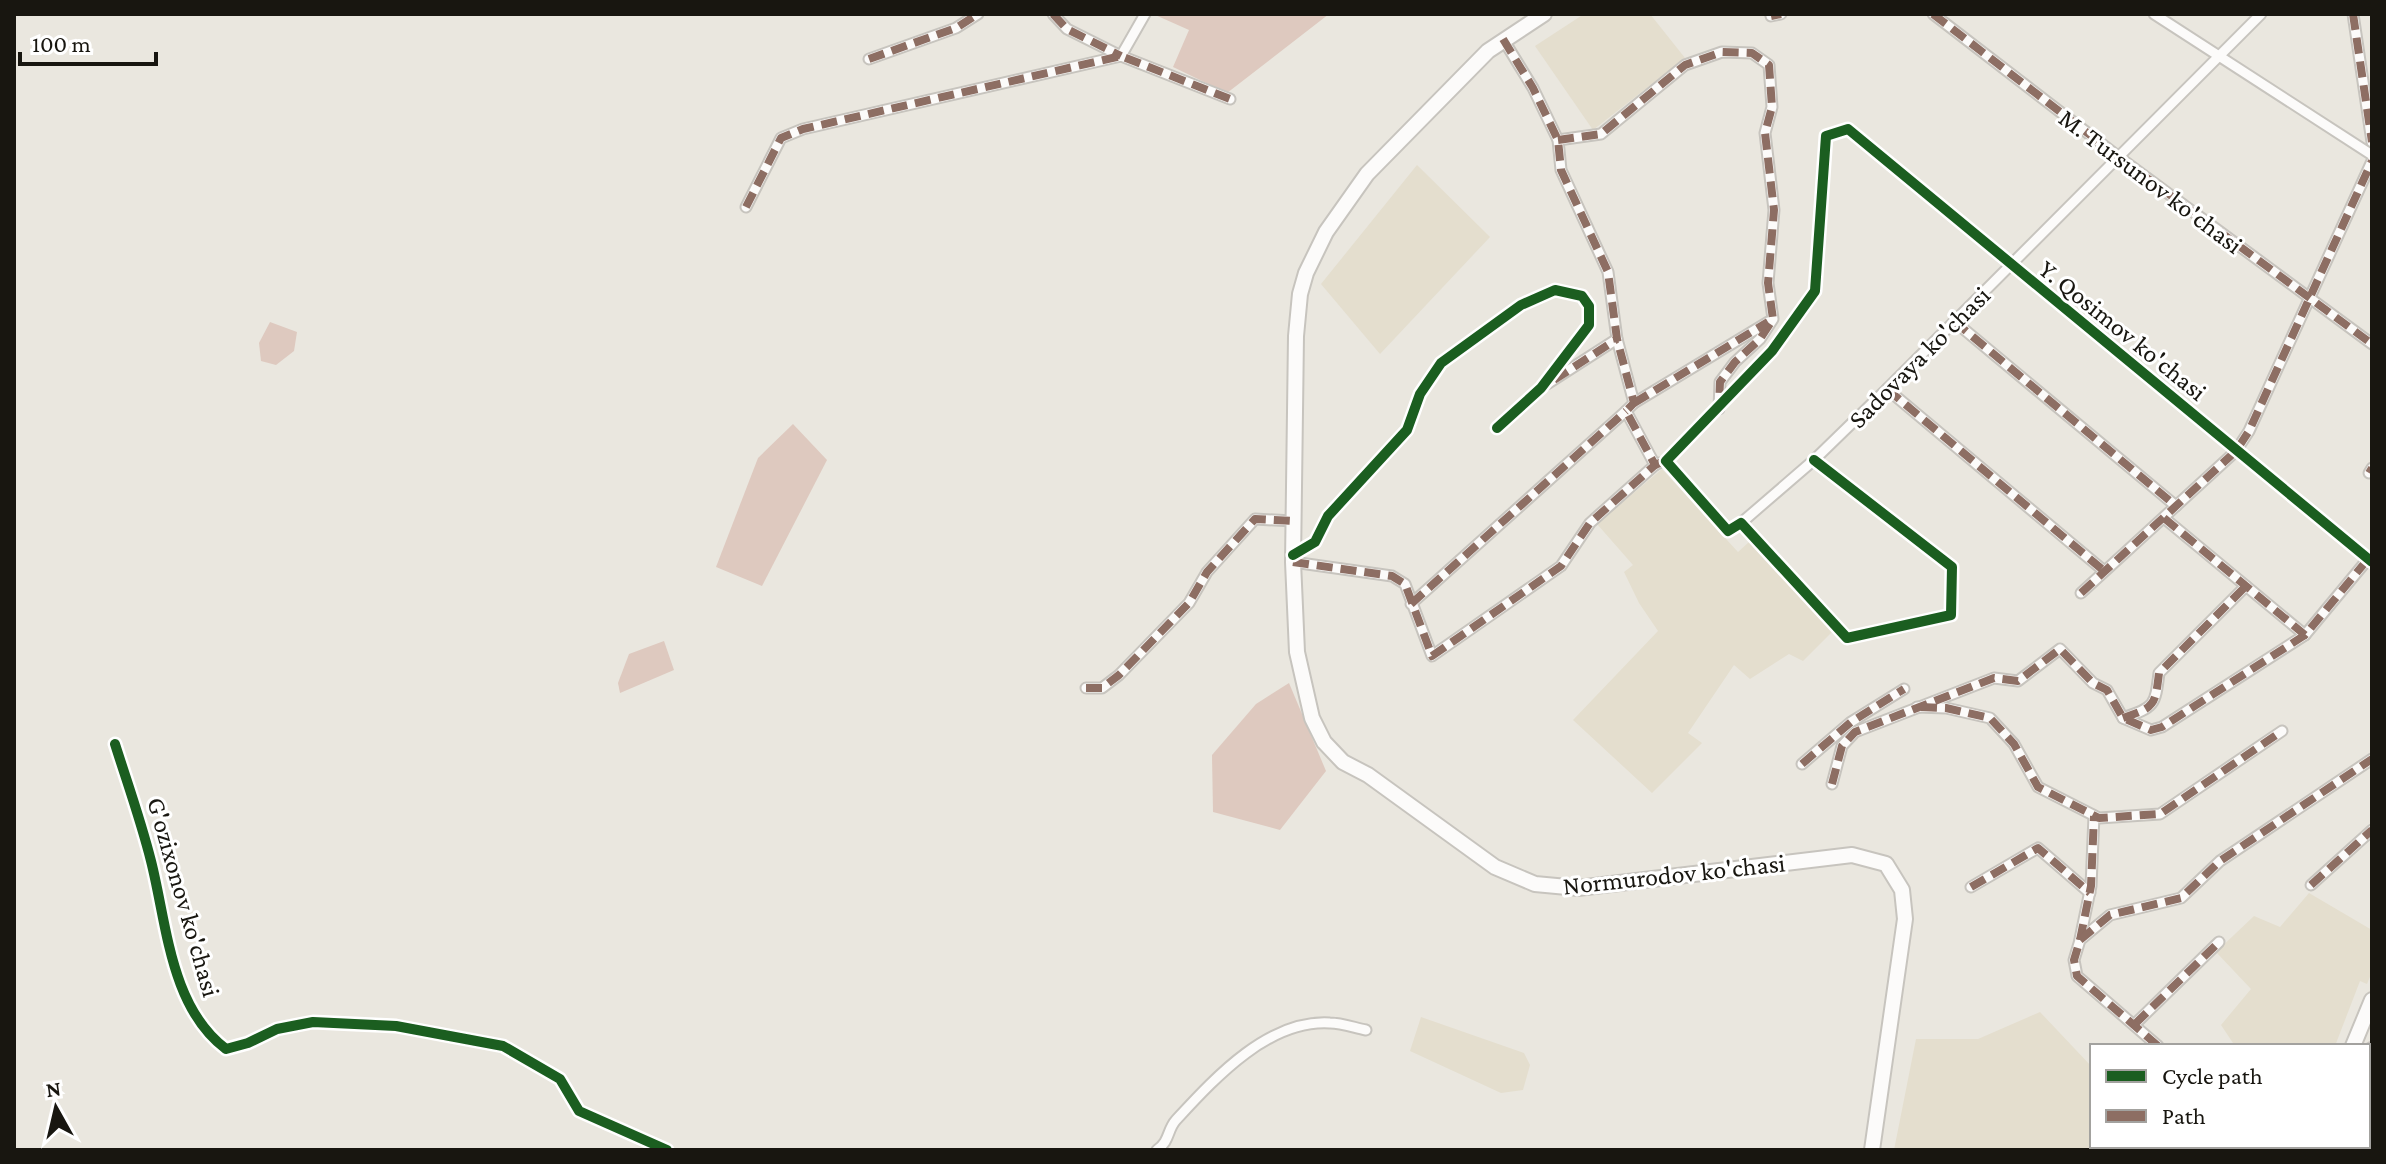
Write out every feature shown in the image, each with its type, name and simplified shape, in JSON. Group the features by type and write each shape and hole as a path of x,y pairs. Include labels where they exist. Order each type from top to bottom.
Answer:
{"main road":[{"name":"Normurodov ko'chasi","path":"1544,14 1503,39 1367,174 1339,211 1310,263 1297,315 1293,559 1298,667 1312,718 1324,742 1343,762 1368,775 1473,853 1508,874 1535,884 1578,888 1841,855 1863,856 1886,864 1902,890 1905,919 1872,1150"},
{"path":"2354,1044 2372,1000"}],"street":[{"path":"869,59 956,28 978,14"},
{"path":"1053,14 1067,29 1121,56 1230,99"},
{"path":"746,207 781,138 803,129 1121,56 1145,14"},
{"name":"M. Tursunov ko'chasi","path":"1933,14 2120,158 2372,344"},
{"path":"2081,593 2236,451 2372,158 2154,14"},
{"name":"Sadovaya ko'chasi","path":"1741,523 1814,460 1887,389 2261,14"},
{"path":"2353,14 2369,91 2372,142"},
{"path":"1503,39 1533,88 1558,140 1561,170 1608,272 1617,339 1634,403"},
{"path":"1293,559 1392,576 1405,584 1432,656 1561,566 1590,523 1655,465 1666,461 1719,409 1720,382 1760,339 1773,319 1768,283 1774,210 1765,133 1772,107 1769,65 1752,53 1722,52 1685,65 1601,134 1558,140"},
{"name":"Y. Qosimov ko'chasi","path":"1719,409 1772,351 1815,291 1826,136 1848,129 2370,561"},
{"path":"1293,559 1315,542 1328,516 1407,430 1420,394 1441,363 1521,305 1555,290 1582,296 1589,306 1589,325 1541,388"},
{"path":"1411,604 1634,403 1773,319"},
{"path":"1954,321 2176,506"},
{"path":"1497,428 1541,388 1617,339"},
{"path":"1887,389 2103,570"},
{"path":"1626,411 1655,465"},
{"path":"1666,461 1728,531 1741,523 1847,638 1951,615 1952,567 1814,460"},
{"path":"2164,518 2305,635"},
{"path":"1086,688 1102,688 1119,675 1189,603 1207,572 1255,519 1293,521"},
{"path":"1832,784 1842,746 1855,732 1913,706 1994,678 2018,681 2060,649 2093,683 2107,690 2123,718 2151,730 2162,727 2305,635 2370,561"},
{"path":"2123,718 2149,708 2158,696 2159,673 2246,586"},
{"path":"1802,764 1851,722 1904,689"},
{"path":"1913,706 1946,708 1990,718 2014,744 2038,787 2094,816 2141,818 2160,814 2282,731"},
{"name":"G'ozixonov ko'chasi","path":"115,744 151,859 182,990 205,1033 215,1041 226,1049 277,1029 313,1022 396,1026 503,1046 560,1079 579,1111 667,1150"},
{"path":"2080,940 2110,915 2181,898 2220,861 2372,759"},
{"path":"2094,816 2090,893 2074,960 2077,976 2156,1044"},
{"path":"2311,885 2372,830"},
{"path":"1971,887 2038,848 2090,893"},
{"path":"2135,1024 2219,942"},
{"path":"1157,1150 1169,1141 1173,1123 1225,1070 1259,1045 1297,1026 1329,1023 1366,1030"},
{"path":"635,1135 636,1150"}],"shaded area":[{"path":"1153,14 1329,14 1227,93 1173,67 1189,30"},
{"path":"1584,14 1650,14 1685,58 1593,130 1535,46"},
{"path":"1417,165 1490,237 1380,354 1321,284"},
{"path":"270,322 297,332 294,351 276,365 261,361 259,343"},
{"path":"793,424 827,460 762,586 716,567 758,458"},
{"path":"1662,469 1738,552 1749,542 1834,630 1803,661 1789,654 1750,679 1734,665 1688,733 1702,743 1652,793 1573,720 1658,631 1639,603 1624,572 1633,565 1597,524"},
{"path":"664,641 674,670 620,693 618,683 629,654"},
{"path":"1289,683 1326,771 1280,830 1213,812 1212,755 1256,704"},
{"path":"2309,893 2372,930 2372,972 2367,984 2360,981 2336,1044 2234,1044 2221,1025 2251,989 2216,952 2254,916 2280,927"},
{"path":"2040,1012 2090,1065 2090,1148 2151,1150 1894,1150 1916,1039 1978,1039"},
{"path":"1421,1017 1524,1053 1530,1065 1523,1090 1501,1093 1410,1051"}],"marked path":[{"path":"869,59 956,28 978,14"},
{"path":"1053,14 1067,29 1121,56"},
{"path":"1771,16 1781,14"},
{"path":"1933,14 2120,158 2372,344"},
{"path":"2353,14 2372,142"},
{"path":"1503,39 1533,88 1558,140 1561,170 1608,272 1617,339 1634,403 1626,411 1655,465 1662,462"},
{"path":"1558,140 1601,134 1685,65 1722,52 1752,53 1769,65 1772,107 1765,133 1774,210 1768,283 1773,319 1760,339 1735,362 1720,382 1719,405"},
{"path":"746,207 781,138 803,129 1121,56 1230,99"},
{"path":"2081,593 2236,451 2249,431 2372,161"},
{"path":"1954,321 2176,506"},
{"path":"1634,403 1768,322"},
{"path":"1554,380 1617,339"},
{"path":"1887,389 2103,570"},
{"path":"1411,604 1626,411"},
{"path":"1293,562 1392,576 1405,584 1432,656 1561,566 1590,523 1655,465"},
{"path":"2369,473 2372,468"},
{"path":"2164,518 2305,635 2368,559"},
{"path":"1086,688 1102,688 1119,675 1189,603 1207,572 1255,519 1293,521"},
{"path":"2123,718 2152,704 2159,673 2246,586"},
{"path":"1832,784 1842,746 1855,732 1994,678 2018,681 2060,649 2093,683 2107,690 2123,718 2151,730 2162,727 2305,635"},
{"path":"1802,764 1851,722 1904,689"},
{"path":"1921,707 1946,708 1990,718 2014,744 2038,787 2099,818 2160,814 2282,731"},
{"path":"2156,1044 2077,976 2074,960 2080,940 2110,915 2181,898 2220,861 2372,759"},
{"path":"2080,940 2091,886 2094,816"},
{"path":"2311,885 2372,830"},
{"path":"1971,887 2038,848 2090,893"},
{"path":"2135,1024 2219,942"}],"cycle path":[{"path":"1814,460 1952,567 1951,615 1847,638 1741,523 1728,531 1666,461 1772,351 1815,291 1826,136 1848,129 2372,562"},
{"path":"1293,555 1315,542 1328,516 1407,430 1420,394 1441,363 1521,305 1555,290 1582,296 1589,306 1589,325 1541,388 1497,428"},
{"path":"115,744 147,846 182,988 207,1031 226,1049 248,1043 277,1029 313,1022 396,1026 503,1046 560,1079 579,1111 667,1150"}]}
